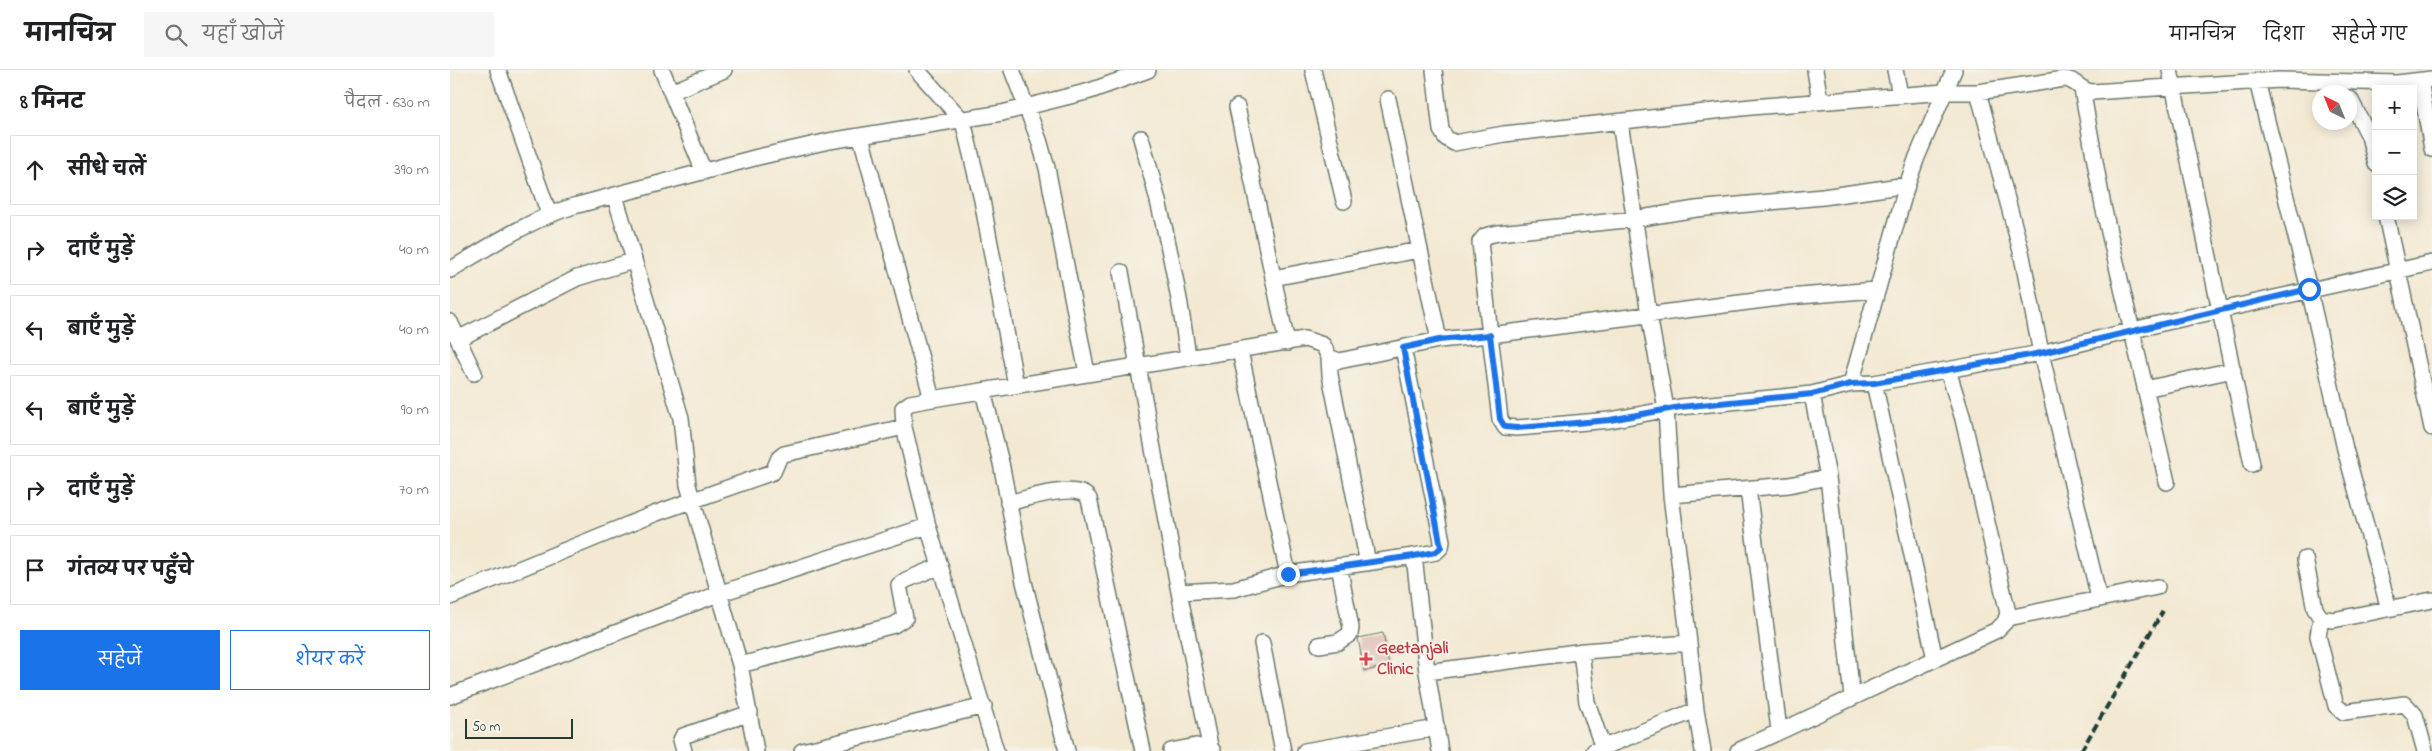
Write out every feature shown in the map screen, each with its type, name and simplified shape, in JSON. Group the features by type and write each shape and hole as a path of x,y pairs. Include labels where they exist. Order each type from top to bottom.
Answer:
{"street":[{"path":"498,70 549,214"},
{"path":"662,70 704,172"},
{"path":"671,92 724,70"},
{"path":"917,70 963,121 982,200 1016,386"},
{"path":"1012,70 1039,140 1047,168 1087,373"},
{"path":"450,270 549,214 794,150 963,121 1025,107 1090,91 1148,70"},
{"path":"1313,70 1344,201"},
{"path":"1434,70 1441,130 1446,138 1454,144 1504,134 1820,101 1945,92 1978,92 2064,79 2069,79 2082,89 2092,92 2174,88 2322,76 2340,85"},
{"path":"1815,70 1820,101"},
{"path":"1895,70 1900,95"},
{"path":"1851,384 1907,185 1954,70"},
{"path":"2170,70 2252,464"},
{"path":"2357,86 2426,80 2432,149"},
{"path":"2257,81 2309,289 2345,448 2389,609"},
{"path":"2082,89 2103,206 2167,482"},
{"path":"1978,92 2021,251 2041,353 2099,598"},
{"path":"1388,99 1439,340"},
{"path":"1237,107 1287,342"},
{"path":"2357,112 2369,136 2372,148"},
{"path":"1620,122 1649,315 1666,409 1672,495 1696,710 1703,751"},
{"path":"861,137 932,400"},
{"path":"1142,138 1168,239 1180,299 1188,357"},
{"path":"1907,185 1823,198 1696,209 1634,219 1498,233 1481,238 1479,250 1500,419 1505,427 1517,428 1610,420 1666,409 1812,394 1851,384 1874,383 2041,353 2309,289 2432,263"},
{"path":"614,196 681,418 686,478 740,665 756,751"},
{"path":"2387,220 2396,272 2432,428"},
{"path":"1273,278 1419,250"},
{"path":"458,339 569,282 633,261"},
{"path":"1121,272 1137,366 1160,477 1179,592 1212,750 1196,746 1171,751"},
{"path":"1329,357 1339,360 1439,340 1787,297 1876,290"},
{"path":"450,322 474,373"},
{"path":"996,751 984,706 928,526 904,427 903,408 910,403 1188,357 1240,351 1287,342 1313,340 1325,347 1329,357 1330,374 1368,563"},
{"path":"1179,592 1234,589 1288,574 1414,556 1436,552 1441,547 1442,541 1403,348"},
{"path":"1240,351 1288,574"},
{"path":"1948,370 1974,464 2008,618"},
{"path":"2145,389 2232,370"},
{"path":"1874,383 1935,660"},
{"path":"982,392 1001,463 1024,582 1067,751"},
{"path":"1812,394 1828,477 1852,697"},
{"path":"450,597 654,514 773,472 779,458 784,454 904,427"},
{"path":"1672,495 1748,489 1828,477"},
{"path":"1748,489 1779,730"},
{"path":"1008,503 1055,492 1080,490 1086,493 1089,498 1143,751"},
{"path":"450,696 718,594 928,526"},
{"path":"1414,556 1427,672 1440,751"},
{"path":"2305,560 2315,610 2321,618 2333,620 2432,600"},
{"path":"740,665 846,639 901,622 905,613 899,585 906,580 940,566"},
{"path":"1319,645 1338,642 1350,634 1351,628 1339,566"},
{"path":"1738,751 1779,730 1997,630 2008,618 2157,587"},
{"path":"2321,618 2318,636 2336,706 2344,712 2405,704 2415,715 2425,751"},
{"path":"1262,643 1283,751"},
{"path":"1427,672 1581,652 1690,643"},
{"path":"1581,652 1586,702 1598,749 1696,710"},
{"path":"802,751 824,748 984,706"},
{"path":"684,751 681,740 683,736 750,713"},
{"path":"1315,750 1437,728"}],"building":[{"path":"1383,633 1389,666 1364,671 1358,638"}],"railway":[{"path":"2081,751 2163,611"}],"place":[{"name":"Geetanjali Clinic","path":"1366,659"}],"route":[{"path":"1288,574 1414,556 1436,552 1441,547 1442,541 1403,348 1439,340 1490,335 1500,419 1505,427 1517,428 1610,420 1680,407 1812,394 1851,384 1874,383 2041,353 2309,289"}]}
